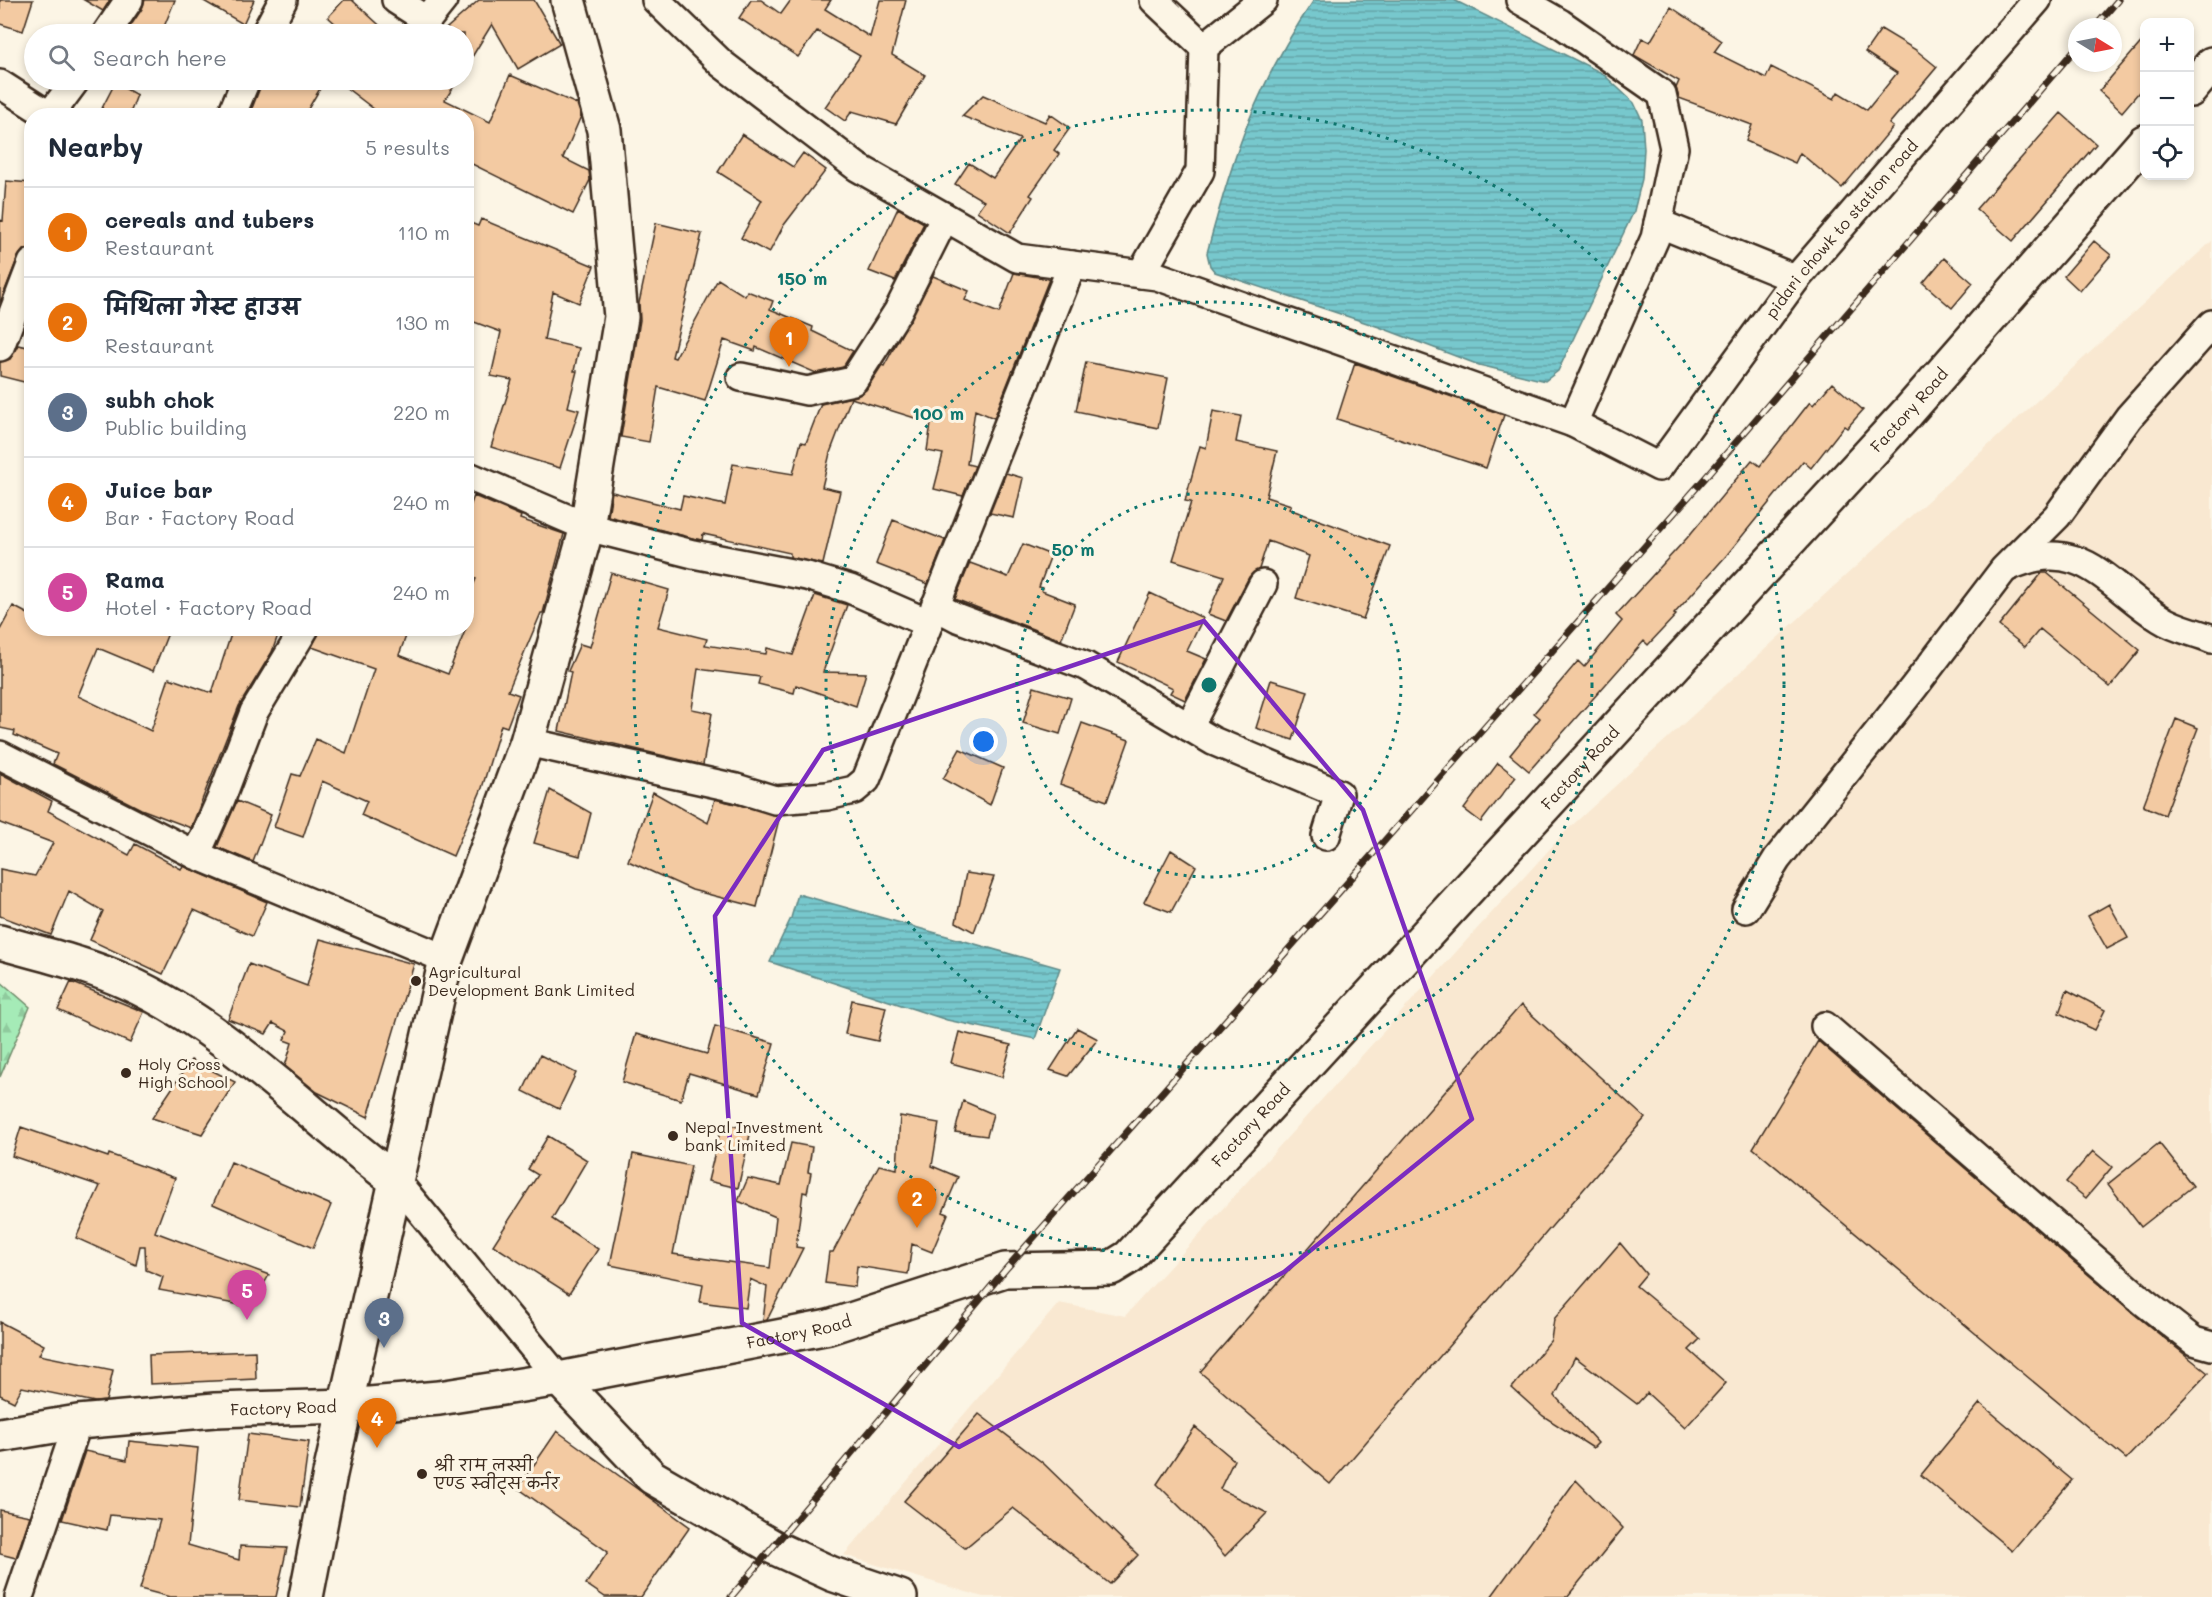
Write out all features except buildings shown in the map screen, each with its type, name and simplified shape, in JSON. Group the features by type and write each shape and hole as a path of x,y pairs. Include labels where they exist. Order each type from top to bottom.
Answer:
{"main road":[{"path":"306,1597 330,1474 446,959 527,742 586,527 621,317 604,130 568,0"},
{"path":"2194,85 2212,64"},
{"name":"Factory Road","path":"0,1435 78,1422 215,1410 347,1406 439,1398 559,1379 829,1327 1005,1270 1111,1268 1129,1257 1908,412 2140,147"},
{"path":"0,942 126,981 194,1021 282,1085 364,1157 396,1181"},
{"path":"559,1379 652,1477 773,1547 832,1574 900,1597"}],"street":[{"path":"113,24 129,0"},
{"path":"270,24 283,0"},
{"path":"396,0 427,20 443,0"},
{"path":"656,0 722,64 857,167 1017,258 1157,276 1573,423 1631,298 1655,238 1674,148 1662,94 1560,23 1520,0"},
{"path":"1141,274 1200,171 1204,46 1154,0"},
{"path":"1204,46 1263,0"},
{"name":"pidari chowk to station road","path":"1573,423 1659,467 1796,279 2037,0"},
{"path":"0,84 39,108"},
{"path":"55,108 69,90"},
{"path":"234,108 242,90"},
{"path":"741,376 807,391 852,381 898,311 945,217"},
{"path":"1659,223 1796,279"},
{"path":"527,742 736,788 775,800 827,796 854,790 866,780 1072,265"},
{"path":"0,348 24,284"},
{"path":"1746,909 1777,859 1914,687 2004,569 2057,516 2129,417 2212,324"},
{"path":"474,478 586,527 693,554 807,576 932,614 958,618 1086,666 1213,741 1339,794 1326,836"},
{"path":"2004,569 2030,557 2065,557 2095,568 2162,620 2212,639"},
{"path":"1189,727 1263,584"},
{"path":"196,855 221,799 254,712 300,636"},
{"path":"0,755 196,855 446,959"},
{"path":"1825,1026 2144,1302 2194,1341 2212,1346"},
{"path":"396,1181 559,1379"},
{"path":"19,1597 78,1422"}],"highlighted area":[{"path":"1204,621 1363,810 1472,1119 1284,1272 959,1447 742,1323 715,916 823,750"}],"shaded area":[{"path":"2212,241 2212,1597 983,1597 844,1555 1059,1303 1125,1316 1566,831"}],"green space":[{"path":"0,981 30,1007 0,1077"}],"water":[{"path":"1314,0 1454,0 1602,73 1634,103 1642,120 1644,149 1642,179 1634,211 1558,371 1545,381 1479,365 1379,327 1215,272 1210,266 1207,253 1248,122 1276,62"},
{"path":"798,894 1060,968 1035,1039 947,1020 770,962 791,918"}],"railway":[{"path":"2103,18 2118,0"},
{"path":"731,1597 1005,1270 1706,477 2068,57"}],"place":[{"name":"cereals and tubers","path":"789,367"},
{"name":"Agricultural Development Bank Limited","path":"416,981"},
{"name":"Holy Cross High School","path":"126,1073"},
{"name":"Nepal Investment bank Limited","path":"673,1136"},
{"name":"मिथिला गेस्ट हाउस","path":"917,1228"},
{"name":"Rama","path":"247,1320"},
{"name":"subh chok","path":"384,1348"},
{"name":"Juice bar","path":"377,1448"},
{"name":"श्री राम लस्सी एण्ड स्वीट्स कर्नर","path":"422,1474"}]}
